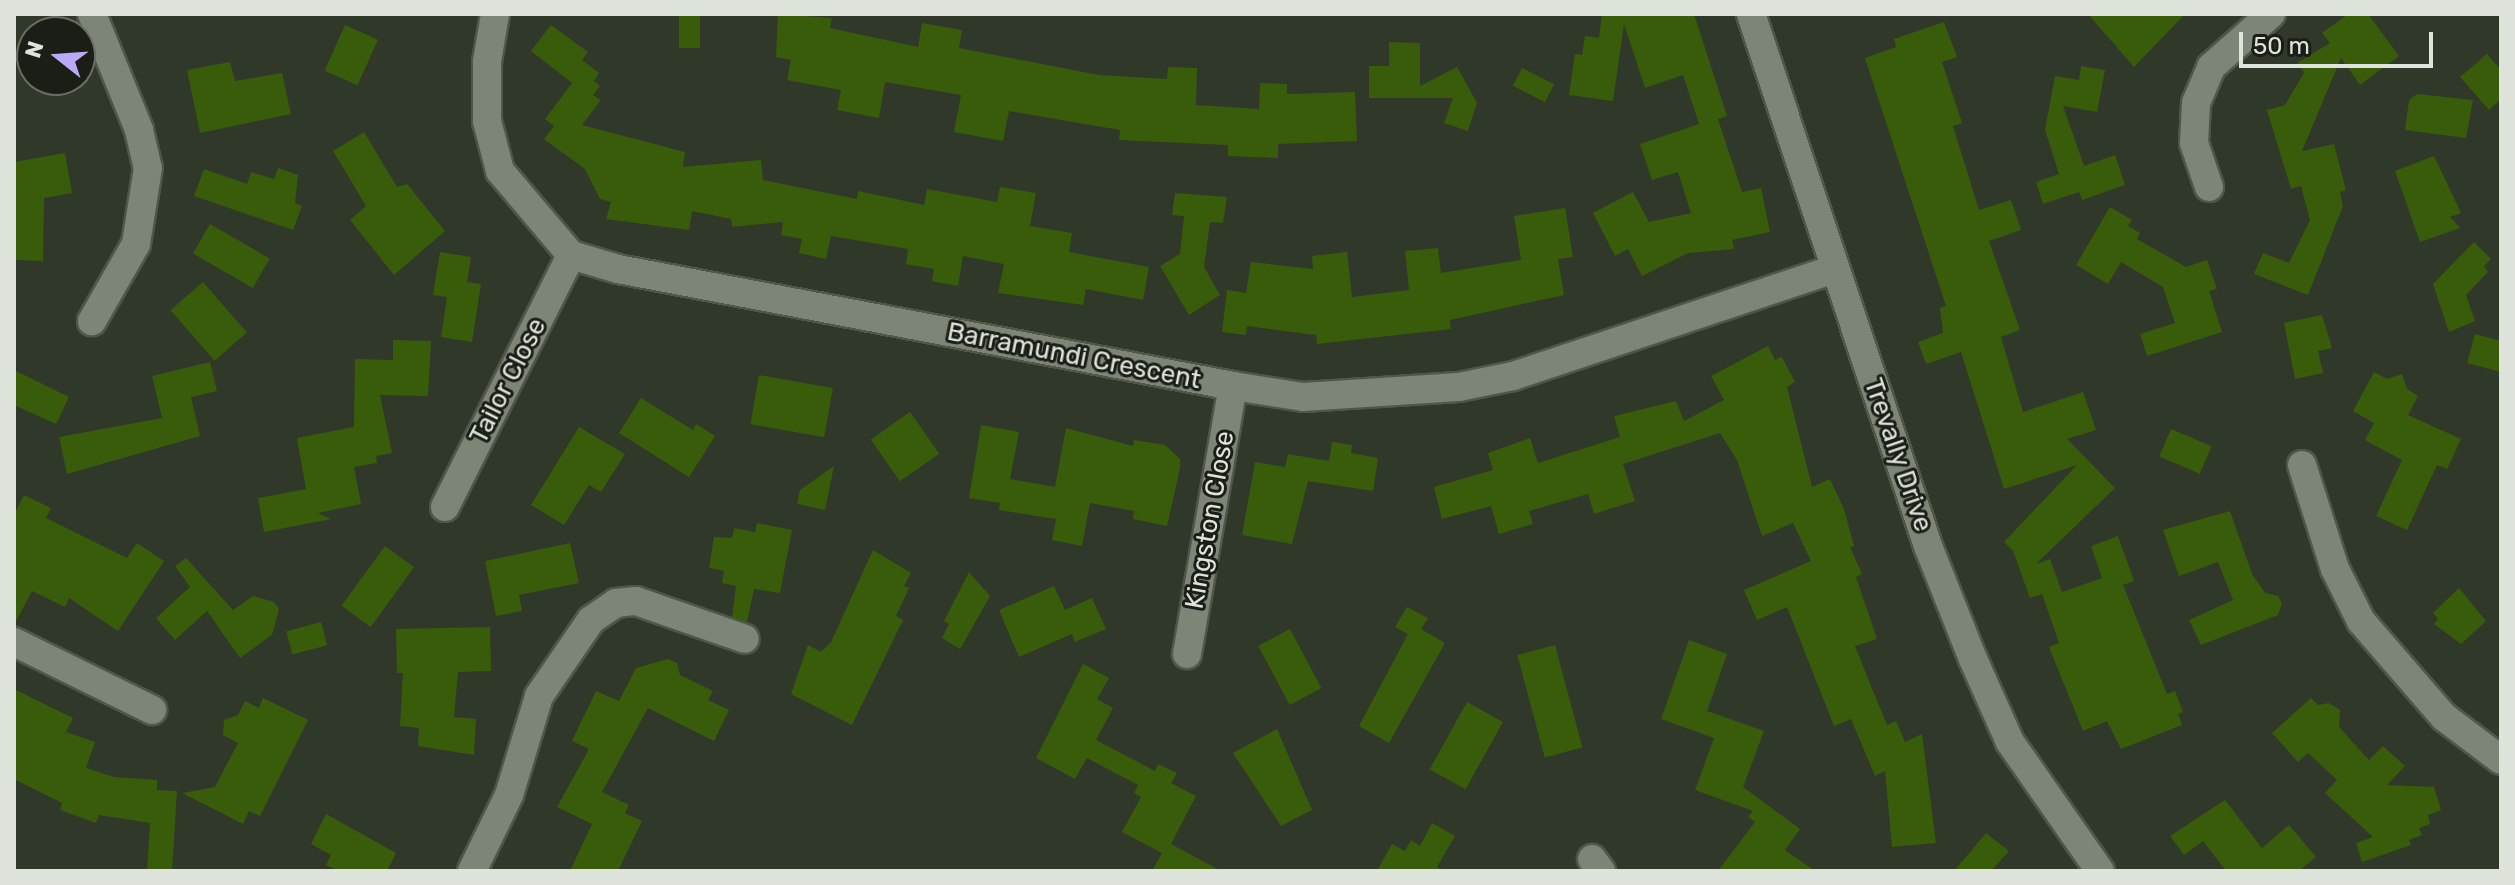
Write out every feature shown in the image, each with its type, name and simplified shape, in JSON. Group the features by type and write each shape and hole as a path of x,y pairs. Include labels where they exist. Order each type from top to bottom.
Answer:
{"street":[{"path":"92,14 139,130 148,168 136,244 92,321"},
{"path":"495,14 487,62 487,121 500,171 571,255"},
{"name":"Trevally Drive","path":"1751,14 1928,546 1973,659 2010,742 2092,868"},
{"path":"2209,187 2194,143 2196,103 2211,67 2271,14"},
{"name":"Barramundi Crescent","path":"571,255 618,269 1233,386 1317,397 1459,387 1513,376 1835,269"},
{"name":"Tailor Close","path":"445,507 571,255"},
{"name":"Kingston Close","path":"1187,654 1233,386"},
{"path":"2302,465 2335,569 2361,621 2444,717 2501,760"},
{"path":"472,871 509,795 539,696 591,620 616,603 636,601 745,639"},
{"path":"14,642 152,710"}],"building":[{"path":"679,14 700,14 700,48 679,48"},
{"path":"778,14 832,18 830,28 918,47 922,23 962,30 959,48 1099,75 1167,79 1168,67 1197,68 1196,105 1259,109 1260,83 1287,84 1287,94 1355,92 1357,141 1278,144 1278,158 1228,156 1228,145 1119,140 1120,130 1009,111 1003,141 954,132 961,95 885,82 879,118 837,110 841,90 787,80 791,60 776,57"},
{"path":"1602,14 1694,14 1727,116 1718,119 1742,192 1761,188 1770,232 1732,240 1734,249 1688,253 1642,276 1628,249 1615,256 1593,213 1633,192 1649,222 1691,213 1678,172 1652,180 1640,144 1699,124 1683,75 1645,88 1624,24 1613,101 1569,95 1575,54 1582,55 1585,36 1599,38"},
{"path":"2088,14 2185,14 2134,67"},
{"path":"2348,14 2368,14 2399,56 2360,85 2341,58 2302,151 2334,144 2346,190 2340,192 2343,206 2308,295 2254,274 2263,253 2289,263 2310,220 2301,186 2291,189 2267,110 2285,105 2304,73 2297,63 2330,43 2322,33"},
{"path":"1944,22 1957,57 1942,62 1962,123 1953,126 1979,210 2011,200 2021,230 1989,241 2020,330 2001,337 2023,412 2083,392 2096,430 2067,439 2115,488 2036,564 2050,559 2062,592 2102,578 2091,546 2118,536 2134,581 2123,585 2167,694 2175,691 2183,712 2178,714 2182,725 2121,749 2107,721 2083,731 2049,647 2059,643 2042,594 2030,598 2013,551 2004,542 2077,465 2004,489 1961,352 1926,364 1918,342 1943,333 1940,308 1946,306 1865,58 1896,47 1894,39"},
{"path":"345,25 378,40 358,85 325,71"},
{"path":"551,25 588,52 582,60 599,73 594,81 600,86 593,95 601,100 582,125 685,152 683,167 761,160 763,180 857,199 858,191 924,205 927,189 997,202 1000,187 1036,193 1030,226 1072,233 1069,252 1149,267 1143,300 1086,289 1083,305 998,293 1004,264 963,256 958,286 932,281 934,269 906,264 908,249 831,236 826,259 799,253 802,239 781,235 783,222 732,227 731,219 692,211 689,230 606,219 611,202 600,199 585,169 544,139 554,126 545,119 572,83 531,51"},
{"path":"1389,42 1420,43 1420,86 1457,67 1477,103 1468,131 1444,123 1453,98 1369,98 1369,66 1389,66"},
{"path":"2487,54 2501,70 2501,99 2489,110 2460,77"},
{"path":"230,62 235,81 282,73 291,114 200,133 187,70"},
{"path":"2081,66 2105,70 2097,112 2063,106 2084,166 2115,155 2125,185 2082,200 2079,192 2043,204 2036,182 2059,174 2045,130 2055,76 2079,80"},
{"path":"1522,68 1554,84 1545,102 1513,86"},
{"path":"2417,94 2473,100 2466,138 2405,130 2409,100"},
{"path":"364,132 397,187 407,184 445,231 394,275 350,220 366,206 333,151"},
{"path":"65,153 72,193 44,198 43,261 14,260 14,162"},
{"path":"2434,156 2461,213 2450,217 2460,228 2420,242 2395,171"},
{"path":"278,168 298,175 295,203 302,206 293,230 194,196 204,169 247,184 251,172 274,179"},
{"path":"1175,193 1227,197 1223,223 1210,222 1204,267 1220,295 1189,315 1160,266 1180,254 1184,216 1172,215"},
{"path":"2110,207 2132,220 2128,226 2140,233 2137,239 2186,267 2207,260 2217,289 2209,291 2222,332 2147,356 2140,334 2175,323 2163,287 2121,262 2108,284 2076,265"},
{"path":"1565,208 1573,257 1558,259 1564,295 1450,320 1451,329 1317,344 1316,335 1247,326 1246,335 1222,332 1227,290 1246,293 1251,262 1313,269 1312,256 1347,252 1352,297 1409,290 1405,251 1438,248 1441,273 1521,260 1514,216"},
{"path":"210,224 270,258 253,288 193,253"},
{"path":"2474,242 2491,259 2484,266 2488,272 2466,295 2475,321 2449,332 2433,284"},
{"path":"440,252 471,257 467,282 481,284 472,342 441,337 447,297 433,295"},
{"path":"203,282 247,333 215,361 171,310"},
{"path":"2322,315 2332,348 2318,351 2323,373 2295,379 2284,323"},
{"path":"2475,334 2501,341 2501,372 2467,363"},
{"path":"393,340 431,341 428,396 380,395 392,453 376,456 377,463 354,467 361,504 318,513 331,519 264,532 258,498 306,489 297,438 354,427 355,359 393,360"},
{"path":"1768,346 1775,360 1782,357 1795,382 1787,387 1812,487 1830,479 1844,509 1854,546 1850,547 1862,574 1856,577 1877,639 1855,646 1887,725 1896,721 1905,742 1922,734 1936,843 1892,847 1885,771 1875,776 1851,719 1834,726 1787,607 1757,620 1744,590 1811,561 1793,523 1762,536 1737,460 1720,433 1623,464 1635,501 1594,514 1588,494 1529,511 1533,524 1499,534 1491,506 1442,519 1434,487 1493,470 1488,453 1530,438 1538,463 1620,437 1614,416 1676,401 1684,421 1724,400 1711,376"},
{"path":"210,362 217,391 191,397 200,436 67,474 59,437 162,418 152,376"},
{"path":"14,370 69,397 56,424 14,405"},
{"path":"2374,372 2387,379 2402,374 2407,389 2418,396 2408,415 2461,439 2447,469 2437,465 2407,530 2376,516 2402,460 2365,440 2374,423 2353,411"},
{"path":"759,375 833,388 824,437 750,424"},
{"path":"641,398 693,430 696,424 715,436 689,477 619,433"},
{"path":"910,412 939,454 900,481 871,440"},
{"path":"981,425 1019,432 1010,479 1055,487 1066,428 1133,446 1134,440 1165,445 1180,459 1167,526 1133,519 1134,511 1090,503 1082,546 1052,540 1056,519 999,510 1000,503 969,498"},
{"path":"579,427 625,454 601,492 589,485 564,525 531,505"},
{"path":"2171,429 2212,446 2200,474 2159,457"},
{"path":"1332,442 1352,445 1351,453 1378,458 1373,491 1308,481 1292,544 1242,535 1255,462 1285,467 1288,454 1329,461"},
{"path":"834,466 825,510 797,504 800,490"},
{"path":"24,495 51,508 46,518 127,558 137,543 164,561 118,631 69,598 65,607 32,591 14,625 14,515"},
{"path":"2230,511 2252,574 2265,593 2278,596 2282,604 2278,615 2201,645 2189,620 2233,600 2218,562 2179,576 2163,530"},
{"path":"757,523 792,530 780,593 754,589 747,622 732,617 736,586 722,583 724,571 709,568 714,537 732,538 734,528 755,532"},
{"path":"570,543 579,583 519,595 522,611 496,616 485,561"},
{"path":"385,546 414,567 371,627 342,606"},
{"path":"873,550 911,573 904,586 909,588 896,616 903,620 852,725 791,694 808,645 821,652 831,642"},
{"path":"186,558 233,610 253,596 274,602 279,609 272,635 240,658 207,611 175,640 156,618 190,587 175,566"},
{"path":"969,572 990,596 960,649 942,638 949,624 944,621"},
{"path":"1054,586 1065,610 1092,598 1106,629 1075,642 1072,634 1019,657 999,610"},
{"path":"2459,588 2486,621 2461,644 2434,624 2438,619 2433,613"},
{"path":"1407,607 1428,618 1421,629 1445,643 1389,743 1359,726 1408,634 1395,627"},
{"path":"321,622 327,645 292,654 286,631"},
{"path":"490,627 491,671 458,672 454,717 476,719 474,755 418,746 419,728 400,726 403,673 397,673 396,629"},
{"path":"1290,629 1321,688 1290,705 1258,646"},
{"path":"1689,640 1727,654 1707,711 1764,731 1743,787 1800,829 1785,850 1815,871 1718,871 1755,822 1748,817 1753,811 1695,790 1714,738 1661,719"},
{"path":"1555,645 1582,747 1545,757 1517,655"},
{"path":"668,659 677,663 680,675 713,691 708,700 729,710 714,741 648,708 602,792 629,805 625,813 642,821 618,871 570,871 592,824 557,807 589,749 572,741 596,691 619,701 636,668"},
{"path":"1083,664 1109,678 1097,699 1113,708 1096,740 1155,771 1158,764 1177,773 1171,783 1196,796 1171,844 1221,871 1152,871 1162,853 1122,832 1141,797 1134,793 1138,785 1087,758 1075,779 1036,758"},
{"path":"14,689 73,718 66,732 95,742 86,768 114,777 157,780 157,790 177,791 172,871 147,871 150,823 99,815 96,823 60,810 62,803 14,779"},
{"path":"263,698 308,720 260,816 249,811 243,824 182,793 215,787 238,743 223,735 224,720 238,715 245,701 259,708"},
{"path":"2311,698 2318,705 2329,703 2340,710 2339,727 2369,760 2383,746 2405,766 2387,785 2434,787 2441,810 2428,815 2430,824 2419,828 2422,835 2409,840 2411,845 2362,862 2356,843 2373,837 2325,793 2337,780 2308,753 2298,762 2272,733"},
{"path":"1467,702 1503,722 1466,789 1430,769"},
{"path":"1277,729 1312,810 1281,826 1233,753"},
{"path":"2225,800 2262,848 2289,825 2316,857 2299,871 2226,871 2203,841 2184,855 2170,836"},
{"path":"326,814 396,853 387,871 339,871 326,865 331,855 311,844"},
{"path":"1432,823 1455,836 1437,867 1444,871 1377,871 1392,844 1405,851 1411,840 1420,846"},
{"path":"1986,833 2009,851 1991,871 1954,871"}]}
